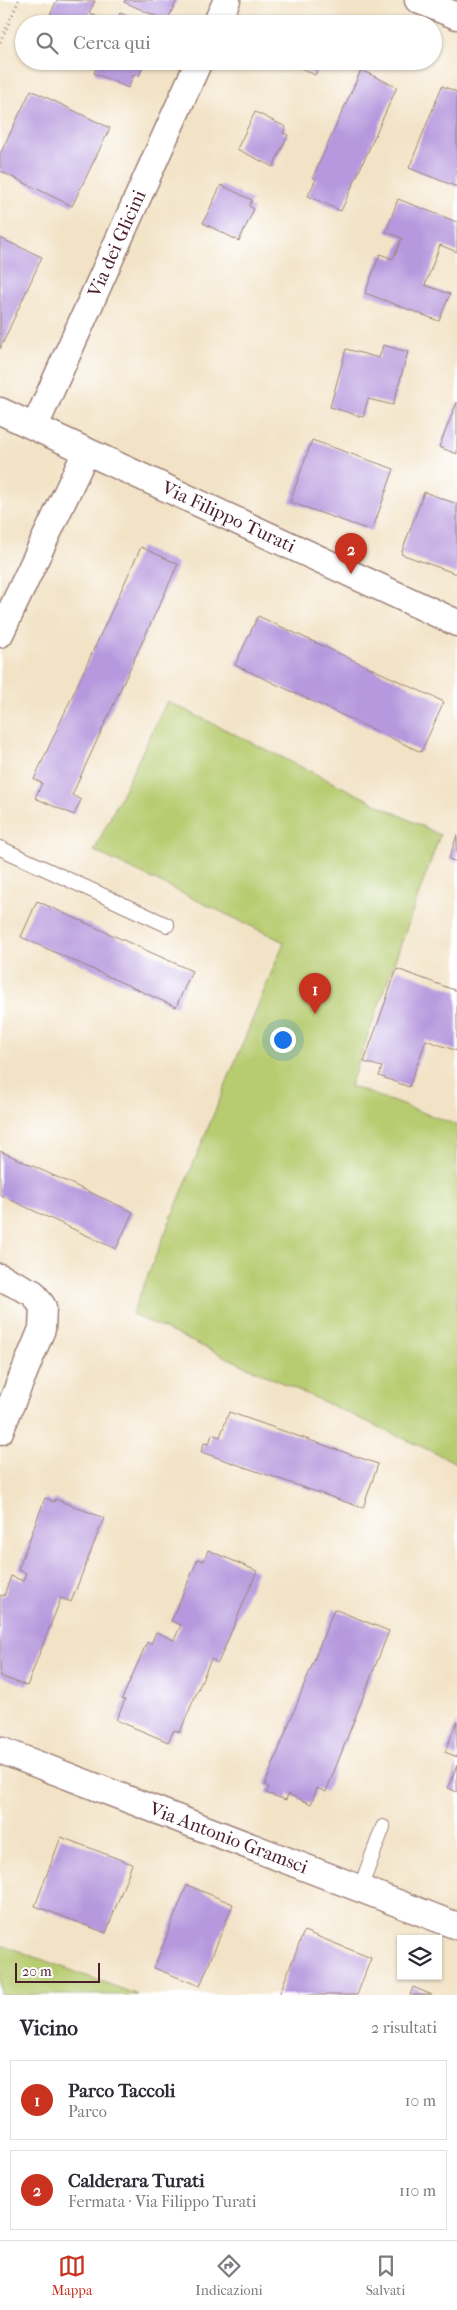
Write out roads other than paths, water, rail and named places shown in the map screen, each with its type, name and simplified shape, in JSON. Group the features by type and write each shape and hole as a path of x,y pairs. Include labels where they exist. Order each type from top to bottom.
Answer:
{"street":[{"path":"220,15 227,0"},
{"path":"418,0 457,16"},
{"name":"Via dei Glicini","path":"35,426 196,70"},
{"name":"Via Filippo Turati","path":"0,411 457,623"},
{"path":"0,634 86,452"},
{"path":"0,1277 33,1293 43,1307 42,1329 0,1431"},
{"name":"Via Antonio Gramsci","path":"0,1750 457,1925"}],"lane":[{"path":"0,848 167,925"},
{"path":"360,1889 383,1827"}],"place":[{"name":"Calderara Turati","path":"351,574"},
{"name":"Parco Taccoli","path":"315,1014"}]}
